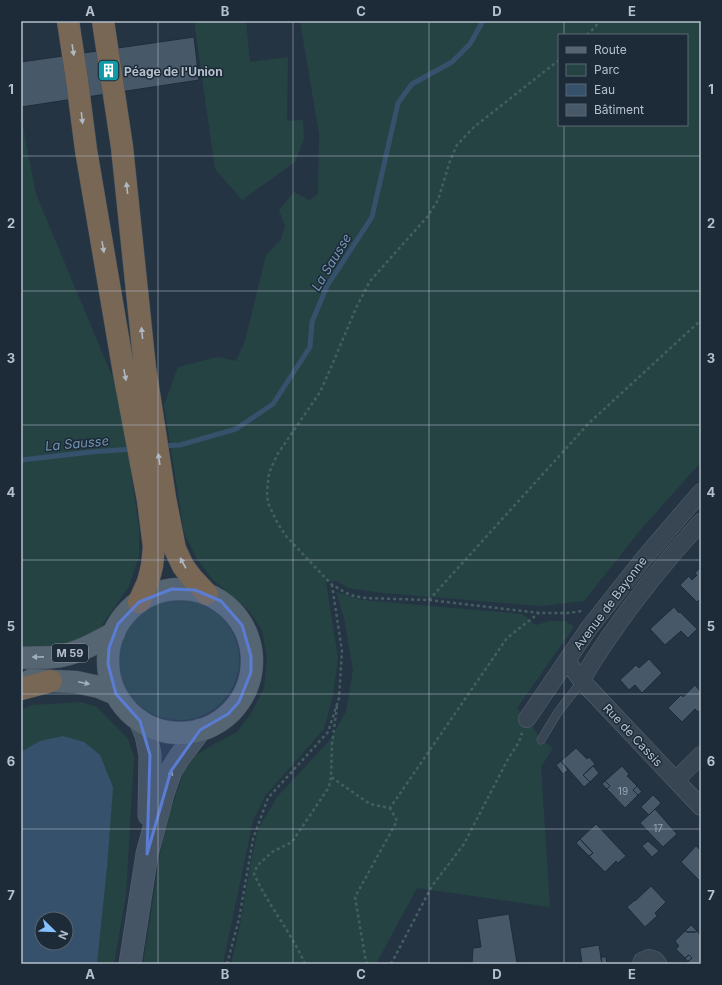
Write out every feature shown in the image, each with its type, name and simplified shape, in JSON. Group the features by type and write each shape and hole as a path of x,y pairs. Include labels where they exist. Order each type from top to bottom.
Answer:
{"highway":[{"path":"68,21 86,150 124,373 140,401"},
{"path":"103,21 122,147 145,368 140,401 157,499 175,549 183,566 206,594"},
{"path":"139,602 148,582 152,566 157,499"},
{"path":"21,690 51,681"}],"main road":[{"path":"184,589 195,590 206,594 221,601 233,612 242,625 249,640 252,656 251,672 246,688 239,702 228,714 215,723 200,730 175,732 151,727 140,721 126,709 116,694 110,679 108,664 109,648 114,633 124,615 131,608 149,596 160,591 184,589"},
{"name":"M 59","path":"21,658 54,657 76,652 114,633"},
{"path":"21,678 76,682 99,687 116,694"},
{"path":"140,721 146,735 150,755 147,854"},
{"path":"130,964 147,854 163,794 171,771 200,730"}],"street":[{"name":"Avenue de Bayonne","path":"527,720 589,628 640,563 701,492"},
{"name":"Avenue de Bayonne","path":"582,681 588,668 622,618 675,551 701,522"},
{"name":"Rue de Cassis","path":"567,661 582,681 701,807"},
{"path":"676,780 701,755"},
{"path":"641,964 642,961 649,958 655,960 658,964"}],"lane":[{"name":"Avenue de Bayonne","path":"541,740 558,712 582,681"}],"path":[{"path":"588,34 596,26 598,21"},
{"path":"558,61 474,127 457,145 438,200 428,216 370,281 356,308 320,392 277,455 269,473 267,492 268,503 276,522 286,536 332,584 354,596 365,598 429,600 540,613 568,613 585,611"},
{"path":"429,600 589,422 701,320"},
{"path":"304,964 298,948 259,886 254,874 257,866 272,852 292,842 328,788 331,777 332,744 339,698 342,651 332,584"},
{"path":"390,808 507,638 540,613"},
{"path":"227,964 239,919 253,839 268,798 328,732 339,698"},
{"path":"391,964 432,886 464,844 508,759 519,742 527,720"},
{"path":"331,777 370,804 390,808"},
{"path":"368,964 366,962 355,897 397,821 390,808"}],"highlighted area":[{"path":"172,589 195,590 221,601 242,625 251,656 251,672 239,702 228,714 200,730 171,771 147,854 150,755 140,721 116,694 108,664 109,648 118,624 139,602"}],"green space":[{"path":"194,21 246,21 250,62 288,57 287,121 303,120 304,139 295,162 242,200 215,169"},
{"path":"300,21 701,21 701,462 642,528 584,601 542,606 383,593 348,588 337,581 326,582 338,658 333,696 324,729 265,796 253,821 223,964 143,964 164,829 184,772 196,755 237,732 252,712 264,688 267,658 262,630 249,611 211,578 196,557 184,533 164,405 178,367 218,357 236,361 245,341 266,255 281,239 285,226 279,210 294,192 309,200 318,194 319,134"},
{"path":"21,112 36,194 120,395 139,528 139,556 129,586 98,630 79,642 60,647 21,647"},
{"path":"336,592 362,600 522,614 536,625 550,621 566,621 574,627 517,708 527,719 541,740 553,748 541,767 550,907 417,888 376,964 231,964 258,829 277,797 330,740 346,712 353,670 344,618"},
{"path":"179,600 202,604 222,617 235,637 239,660 235,683 222,703 202,716 179,720 156,716 136,703 123,683 119,660 123,637 136,617 156,604"},
{"path":"81,702 97,707 128,739 134,757 126,895 114,964 97,964 107,868 21,752 21,710 32,705"}],"water":[{"path":"63,736 84,742 100,755 113,787 107,868 97,964 21,964 21,752 40,741"}],"building":[{"name":"Péage de l'Union","path":"194,37 199,80 21,107 21,62"},
{"path":"701,567 701,598 697,602 680,585 689,576 692,580 697,575 695,573"},
{"path":"674,607 697,629 688,638 681,631 665,645 650,629"},
{"path":"649,659 662,673 642,693 635,685 629,690 620,680 636,665 639,668"},
{"path":"695,685 701,692 701,709 698,712 695,709 682,722 668,708 681,695 683,697"},
{"path":"576,748 587,759 589,757 595,764 583,775 590,782 584,787 561,761"},
{"path":"561,761 568,770 563,774 556,765"},
{"path":"593,766 599,773 590,782 583,775"},
{"path":"622,766 629,774 627,776 637,786 633,790 638,795 625,808 607,789 610,786 605,781"},
{"path":"605,781 610,786 607,789 602,784"},
{"path":"637,786 642,792 638,795 633,790"},
{"path":"653,795 661,803 649,815 641,807"},
{"path":"655,809 677,834 663,847 640,823"},
{"path":"596,824 626,856 618,863 616,861 605,872 589,856 593,853 580,839"},
{"path":"580,839 593,853 589,856 576,843"},
{"path":"648,841 659,851 652,857 642,846"},
{"path":"696,846 701,851 701,882 681,862"},
{"path":"651,886 666,902 655,913 657,916 645,927 627,907"},
{"path":"509,914 517,963 522,962 522,964 472,964 473,948 481,947 477,919"},
{"path":"691,925 697,931 685,931"},
{"path":"685,931 697,931 701,936 701,960 697,964 687,964 686,963 692,958 689,955 685,958 676,949 679,946 675,941"},
{"path":"599,945 602,964 582,964 580,948"},
{"path":"689,955 692,958 688,962 685,958"},
{"path":"601,957 606,957 607,964 602,964"}],"waterway":[{"name":"La Sausse","path":"161,446 180,445 236,429 273,404 310,347 312,322 327,286 372,217 398,103 412,84 452,62 470,44 483,21"},
{"name":"La Sausse","path":"21,460 133,449"}],"place":[{"name":"Péage de l'Union","path":"109,71"}]}
